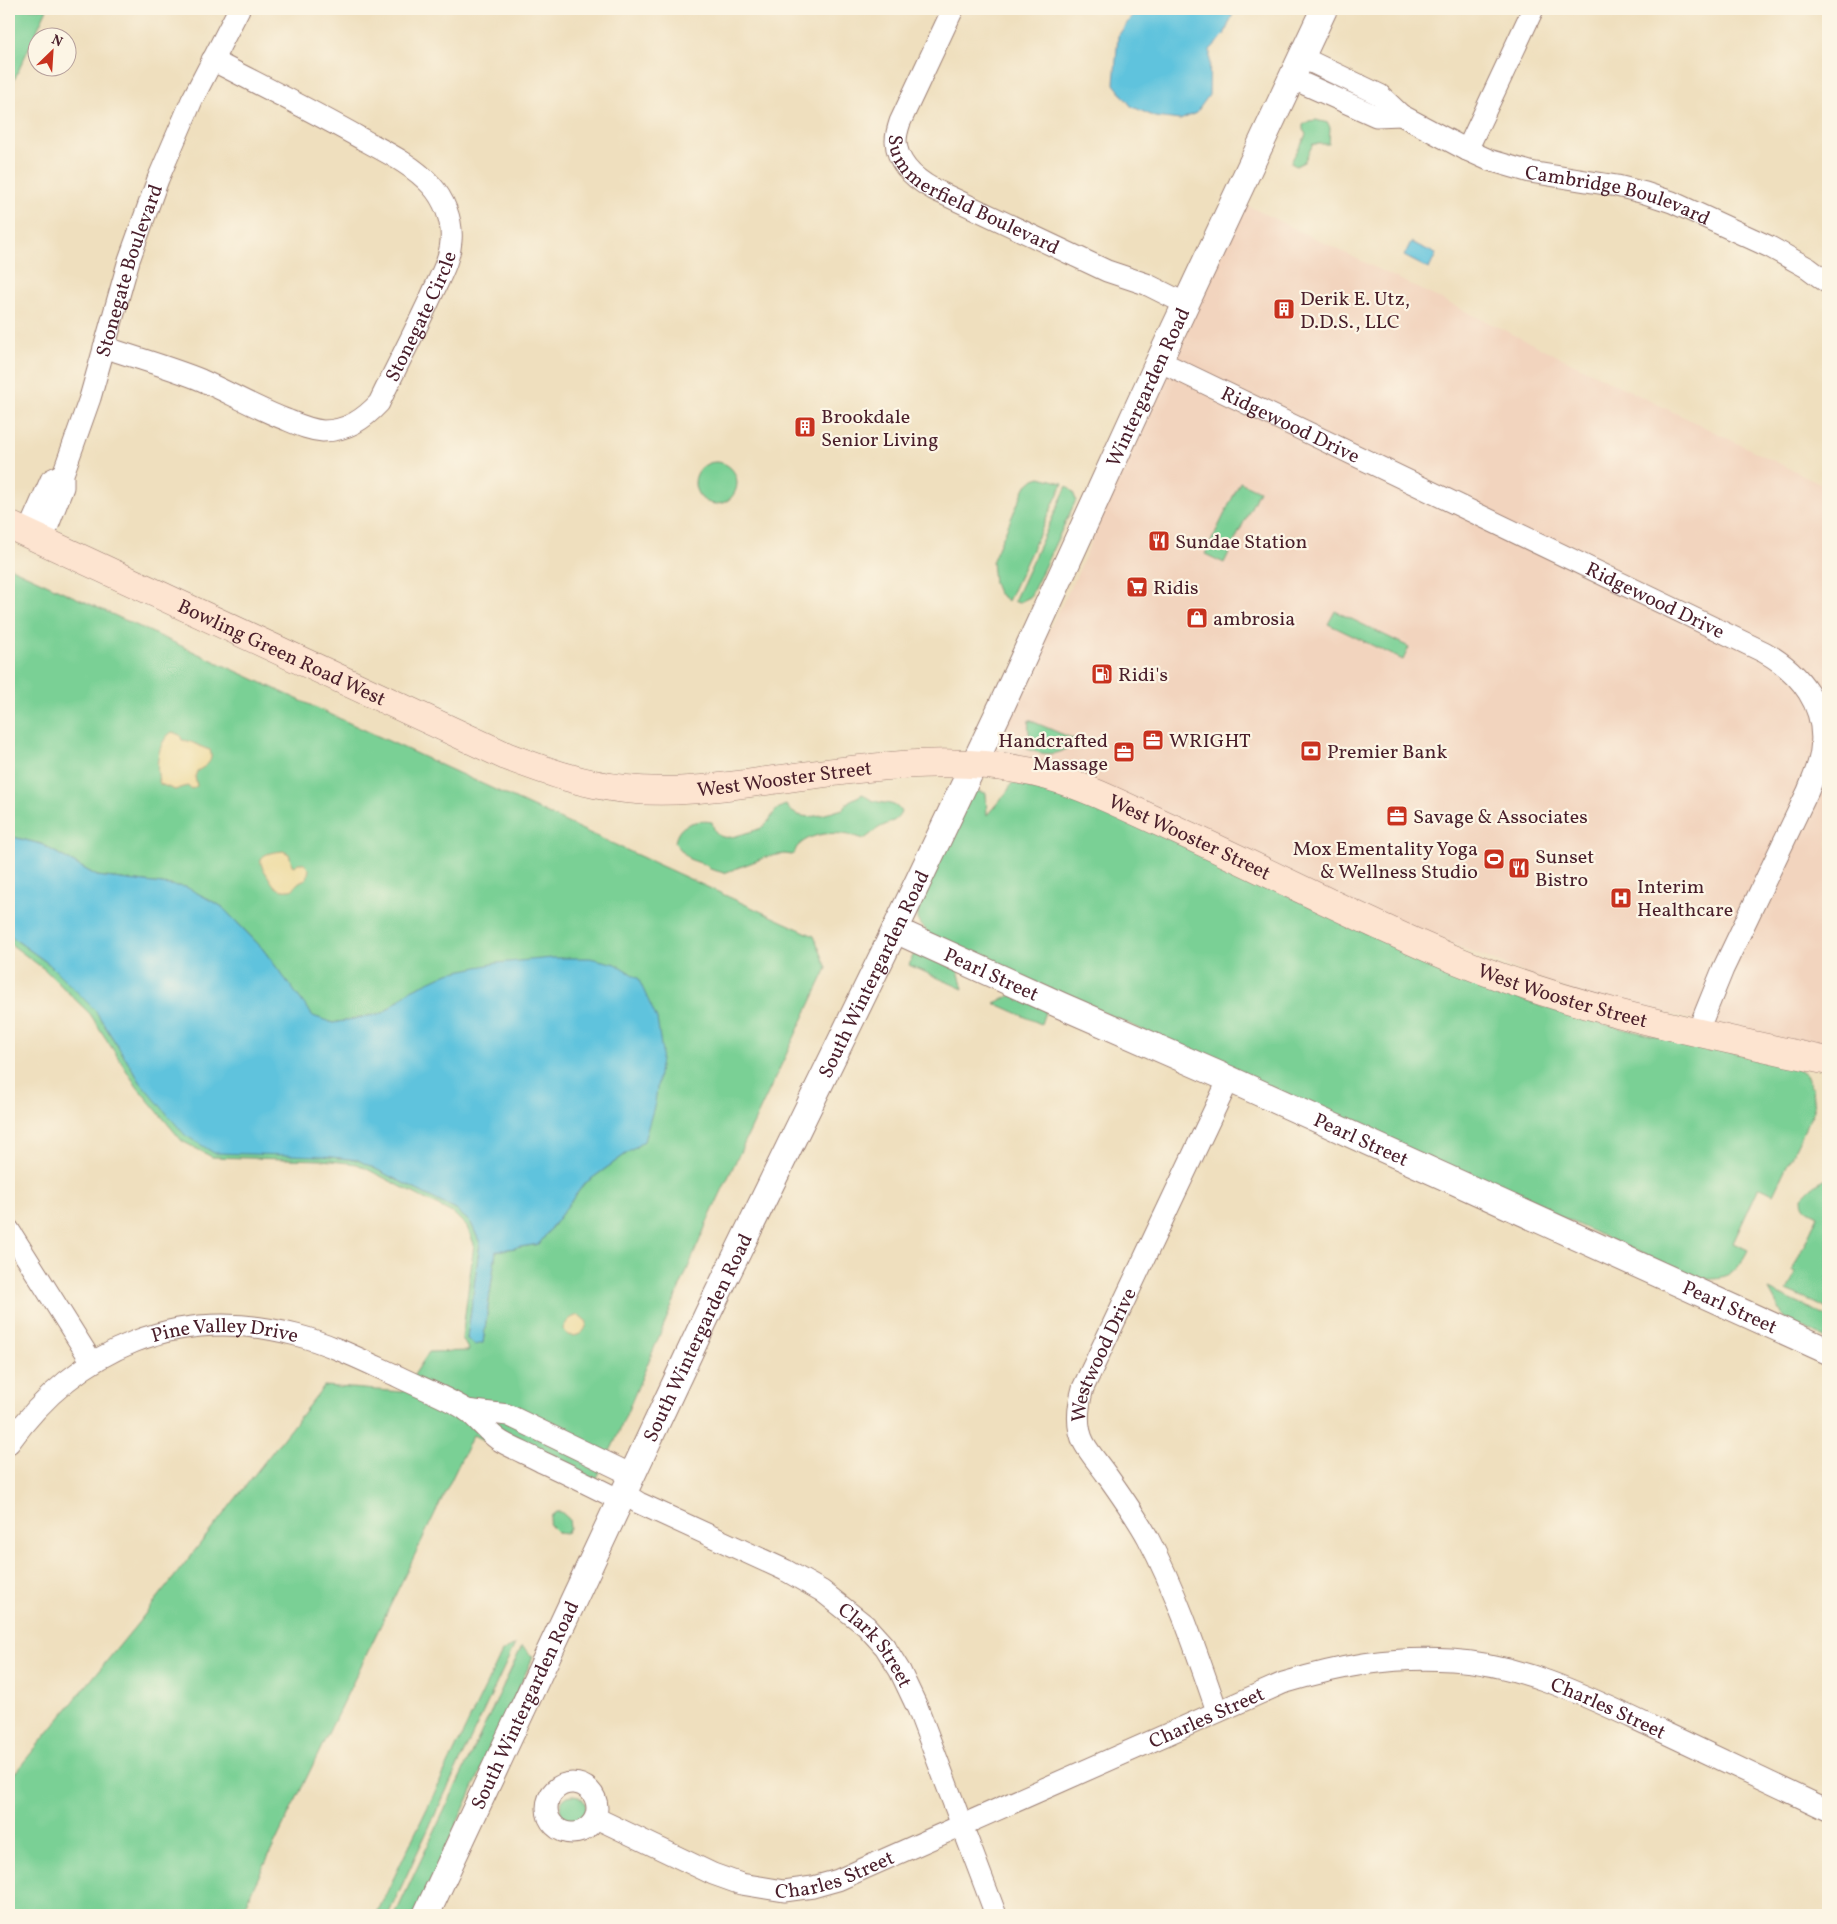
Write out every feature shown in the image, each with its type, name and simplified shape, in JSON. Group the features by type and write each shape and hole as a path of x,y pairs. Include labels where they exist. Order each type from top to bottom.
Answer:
{"main road":[{"name":"Bowling Green Road West","path":"26,533 506,756 558,776"},
{"name":"West Wooster Street","path":"558,776 628,790 670,791 713,788 854,770 926,764 973,764 1015,769 1048,777 1088,791 1192,837 1428,949 1491,974 1552,995 1642,1020 1828,1061"}],"street":[{"name":"Stonegate Boulevard","path":"26,533 63,487 63,474 90,398 128,260 192,100 239,9"},
{"name":"Summerfield Boulevard","path":"953,9 900,122 896,140 899,156 907,170 933,190 1107,271 1146,284 1186,304"},
{"name":"Wintergarden Road","path":"973,764 1002,706 1186,304 1324,9"},
{"path":"1467,150 1534,9"},
{"name":"Stonegate Circle","path":"104,348 158,364 201,380 271,414 308,428 324,431 340,429 355,424 368,415 379,402 447,261 451,241 450,226 446,212 432,186 422,176 391,155 212,60"},
{"name":"Cambridge Boulevard","path":"1296,68 1376,116 1402,116 1489,160 1530,172 1645,192 1672,202 1770,247 1808,268 1828,283"},
{"name":"Ridgewood Drive","path":"1160,361 1764,652 1787,666 1802,681 1813,698 1821,724 1821,751 1818,764 1800,808 1723,969 1697,1033"},
{"name":"South Wintergarden Road","path":"426,1915 709,1310 973,764"},
{"name":"Pearl Street","path":"894,930 1060,1005 1229,1078 1828,1351"},
{"name":"Westwood Drive","path":"1216,1711 1200,1660 1167,1578 1148,1538 1125,1500 1084,1443 1078,1416 1083,1388 1229,1078"},
{"path":"9,1230 92,1362"},
{"name":"Pine Valley Drive","path":"9,1443 27,1419 57,1388 92,1362 133,1342 169,1331 198,1326 254,1327 296,1335 323,1343 363,1360 466,1410 500,1441 625,1489"},
{"name":"Clark Street","path":"625,1489 639,1503 785,1570 822,1591 866,1626 884,1647 900,1671 918,1709 996,1915"},
{"name":"Charles Street","path":"596,1818 713,1874 741,1884 784,1891 813,1887 838,1880 1216,1711 1284,1683 1324,1670 1366,1662 1409,1658 1452,1660 1494,1666 1549,1681 1828,1810"}],"shaded area":[{"path":"1244,204 1828,487 1828,1050 1578,994 983,759 1077,575 1152,400"}],"green space":[{"path":"9,9 47,9 38,28 28,28 28,50 9,91"},
{"path":"1316,120 1328,123 1330,128 1329,144 1313,144 1304,162 1296,166 1291,163 1306,134 1303,130 1303,125 1309,121"},
{"path":"720,462 728,465 734,471 737,483 734,495 728,501 712,504 704,501 698,495 695,479 698,471 704,465"},
{"path":"1040,477 1063,483 1008,601 998,593 994,583 992,562 1025,487 1034,479"},
{"path":"1240,482 1259,491 1224,563 1205,554"},
{"path":"1067,486 1073,492 1076,500 1030,597 1018,603 1014,601"},
{"path":"9,567 814,936 827,968 709,1218 615,1441 590,1492 473,1435 240,1915 9,1915 9,1780 138,1623 324,1386 403,1392 429,1352 469,1351 462,1338 474,1244 467,1227 454,1214 357,1164 323,1160 212,1157 182,1141 137,1087 90,1014 44,969 9,943 9,935 49,964 95,1010 141,1083 322,1156 358,1160 456,1210 471,1223 480,1243 467,1339 483,1343 496,1251 539,1244 584,1184 644,1141 411,990 383,1013 333,1023 313,1017 262,948 221,906 185,887 97,876 41,844 9,836"},
{"path":"1335,611 1409,647 1403,660 1328,624"},
{"path":"1029,720 1076,740 1065,750 1053,754 1027,749"},
{"path":"1012,783 1093,807 1145,829 1404,950 1504,994 1585,1019 1667,1039 1792,1065 1806,1075 1812,1089 1814,1110 1773,1194 1759,1187 1733,1243 1748,1250 1739,1266 1730,1274 1724,1276 1699,1279 930,935 918,921 918,902 970,794 976,791 986,793 987,815 1007,792"},
{"path":"863,794 874,801 894,805 901,812 894,821 877,829 864,839 848,835 821,834 798,846 792,855 769,856 724,873 689,859 675,843 679,831 694,822 712,822 714,829 720,836 729,837 762,827 776,811 786,805 798,815 820,815 843,809 849,801"},
{"path":"915,951 958,970 963,989 909,965"},
{"path":"1012,995 1046,1009 1041,1024 994,1003"},
{"path":"1828,1178 1828,1309 1787,1291 1795,1273 1792,1271 1818,1215 1805,1207 1802,1197 1812,1187"},
{"path":"1769,1290 1828,1317 1828,1339 1784,1318"},
{"path":"556,1512 561,1512 569,1519 570,1528 566,1534 558,1533 549,1524 551,1516"},
{"path":"515,1644 388,1915 376,1915 502,1652"},
{"path":"522,1646 533,1657 415,1915 395,1915"},
{"path":"573,1795 582,1799 586,1808 582,1817 573,1821 564,1817 560,1808 564,1799"}],"sand":[{"path":"172,732 180,735 182,740 210,750 210,761 197,771 195,777 197,786 192,789 187,786 175,790 160,784 158,778 158,756 163,742"},
{"path":"283,851 289,854 292,865 295,866 298,863 303,863 309,869 307,878 299,882 291,890 284,890 274,886 262,867 261,859 264,856"},
{"path":"579,1315 587,1322 585,1329 578,1335 568,1335 563,1329 564,1326 569,1320"}],"water":[{"path":"1137,9 1235,9 1224,35 1210,50 1209,95 1196,113 1180,120 1155,117 1131,106 1114,84 1118,36"},
{"path":"1411,242 1436,254 1429,269 1404,256"},
{"path":"9,836 41,844 97,876 186,887 221,906 262,948 313,1016 333,1023 383,1013 411,990 448,973 497,963 552,958 590,958 616,964 638,978 657,1019 662,1052 655,1103 644,1141 584,1184 539,1244 496,1251 483,1343 475,1345 467,1339 480,1243 471,1223 456,1210 358,1160 322,1156 214,1153 185,1135 141,1083 95,1010 49,964 9,935"}],"place":[{"name":"Derik E. Utz, D.D.S., LLC","path":"1284,309"},
{"name":"Brookdale Senior Living","path":"805,427"},
{"name":"Sundae Station","path":"1159,541"},
{"name":"Ridis","path":"1137,587"},
{"name":"ambrosia","path":"1197,618"},
{"name":"Ridi's","path":"1102,674"},
{"name":"WRIGHT","path":"1153,740"},
{"name":"Premier Bank","path":"1311,751"},
{"name":"Handcrafted Massage","path":"1124,752"},
{"name":"Savage & Associates","path":"1397,816"},
{"name":"Mox Ementality Yoga & Wellness Studio","path":"1494,859"},
{"name":"Sunset Bistro","path":"1519,868"},
{"name":"Interim Healthcare","path":"1621,898"}]}
